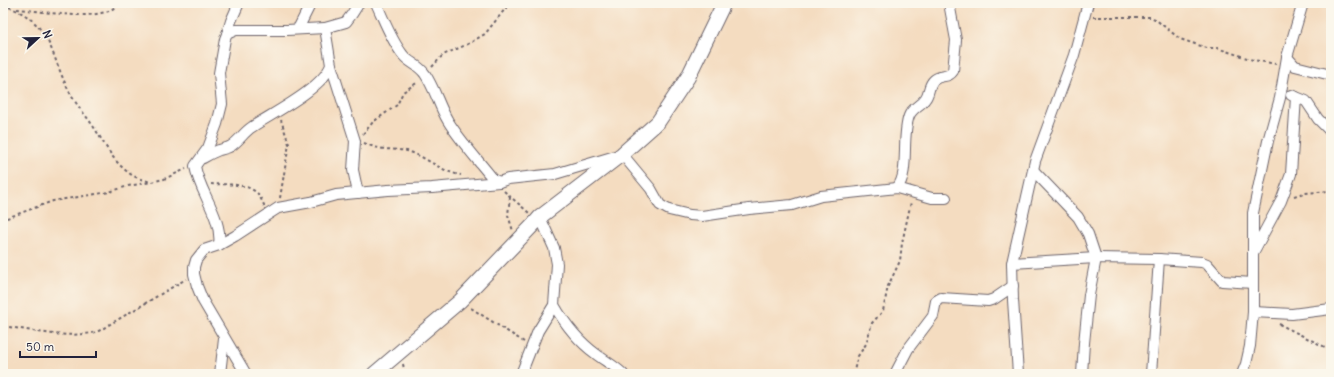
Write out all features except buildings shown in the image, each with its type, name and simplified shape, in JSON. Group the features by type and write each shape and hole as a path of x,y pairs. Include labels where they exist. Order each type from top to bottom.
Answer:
{"street":[{"path":"219,245 219,230 196,172 199,161 208,148 217,124 222,104 219,73 221,56 231,21 239,3"},
{"path":"298,29 311,3"},
{"path":"227,34 236,30 325,28 346,22 359,3"},
{"path":"376,3 403,55 408,60 418,65 425,74 448,120 459,137 493,179 499,182"},
{"path":"374,374 460,301 518,242 537,220 622,154 658,122 688,77 724,3"},
{"path":"896,188 900,184 902,178 905,154 905,129 909,115 916,106 923,102 927,97 930,84 934,80 938,77 951,75 953,72 956,40 949,3"},
{"path":"1018,374 1012,263 1033,170 1074,55 1088,3"},
{"path":"1242,374 1250,346 1253,312 1253,213 1268,141 1303,3"},
{"path":"325,28 331,65 356,141 353,170 358,193"},
{"path":"1287,62 1295,66 1331,75"},
{"path":"199,161 231,146 250,128 299,98 329,71 331,65"},
{"path":"1281,91 1306,101 1318,119 1331,132"},
{"path":"1253,253 1281,201 1291,174 1296,97"},
{"path":"246,374 224,339 203,301 197,286 194,274 196,260 204,250 219,245 278,208 311,202 336,195 499,182 508,179 555,174 622,154"},
{"path":"622,154 651,189 660,205 669,210 690,215 702,216 749,209 792,205 821,196 896,188 932,198 946,198"},
{"path":"1033,170 1078,216 1088,234 1096,258 1089,295 1082,374"},
{"path":"521,374 538,331 554,305 557,264 554,248 537,220"},
{"path":"1012,263 1096,258 1159,259 1202,262 1207,264 1222,281 1253,283"},
{"path":"1151,374 1159,259"},
{"path":"895,374 908,350 933,316 936,301 938,299 988,301 994,299 1013,286"},
{"path":"554,305 566,325 577,338 596,354 615,366 623,374"},
{"path":"1253,312 1292,314 1331,309"},
{"path":"220,374 224,339"}],"path":[{"path":"15,9 78,15 105,12 115,8 121,3"},
{"path":"466,175 453,174 441,169 430,161 408,152 380,149 356,141 368,127 397,105 403,92 417,83 444,55 485,34 510,3"},
{"path":"3,5 15,9 32,19 46,37 70,93 92,124 111,155 130,174 152,182"},
{"path":"1084,17 1150,17 1155,19 1180,39 1203,47 1217,48 1253,60 1287,62"},
{"path":"278,208 289,144 279,111"},
{"path":"3,223 8,218 53,201 110,192 128,186 164,179 199,161"},
{"path":"200,182 221,185 230,184 253,190 258,195 269,215"},
{"path":"499,182 510,197 537,220"},
{"path":"1281,201 1300,194 1331,191"},
{"path":"852,374 858,356 866,344 872,323 883,311 888,286 900,261 912,193"},
{"path":"510,197 508,215 518,242"},
{"path":"3,326 54,335 85,335 97,332 194,274"},
{"path":"460,301 532,347"},
{"path":"1266,312 1278,323 1331,350"}]}
